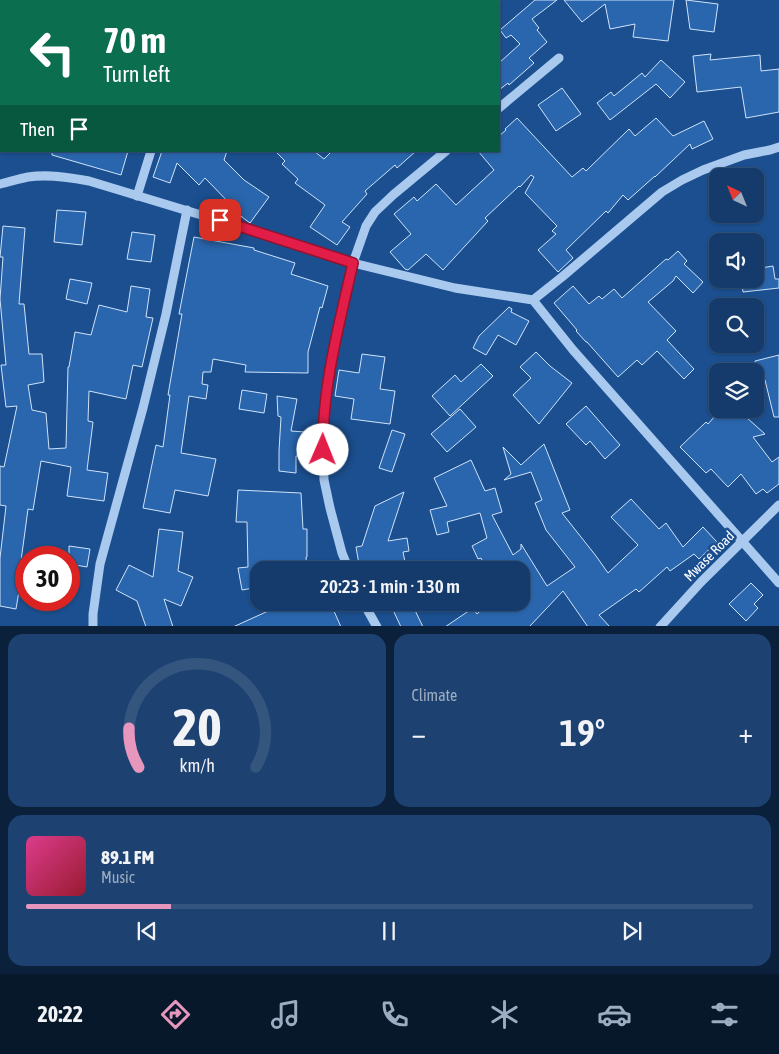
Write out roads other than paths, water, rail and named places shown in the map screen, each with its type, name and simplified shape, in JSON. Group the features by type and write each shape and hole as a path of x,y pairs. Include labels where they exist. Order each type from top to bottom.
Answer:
{"street":[{"path":"500,107 559,58"},
{"path":"533,300 662,192 703,170 744,155 779,147"},
{"path":"137,196 151,152"},
{"path":"345,561 324,480 323,436 326,390 353,263 366,226 375,212 445,152"},
{"path":"0,184 28,177 59,176 89,181 353,263 455,288 533,300 573,350 779,583"},
{"path":"93,626 100,564 166,314 187,210"},
{"name":"Mwase Road","path":"660,626 701,582 779,505"},
{"path":"368,611 377,626"}]}
